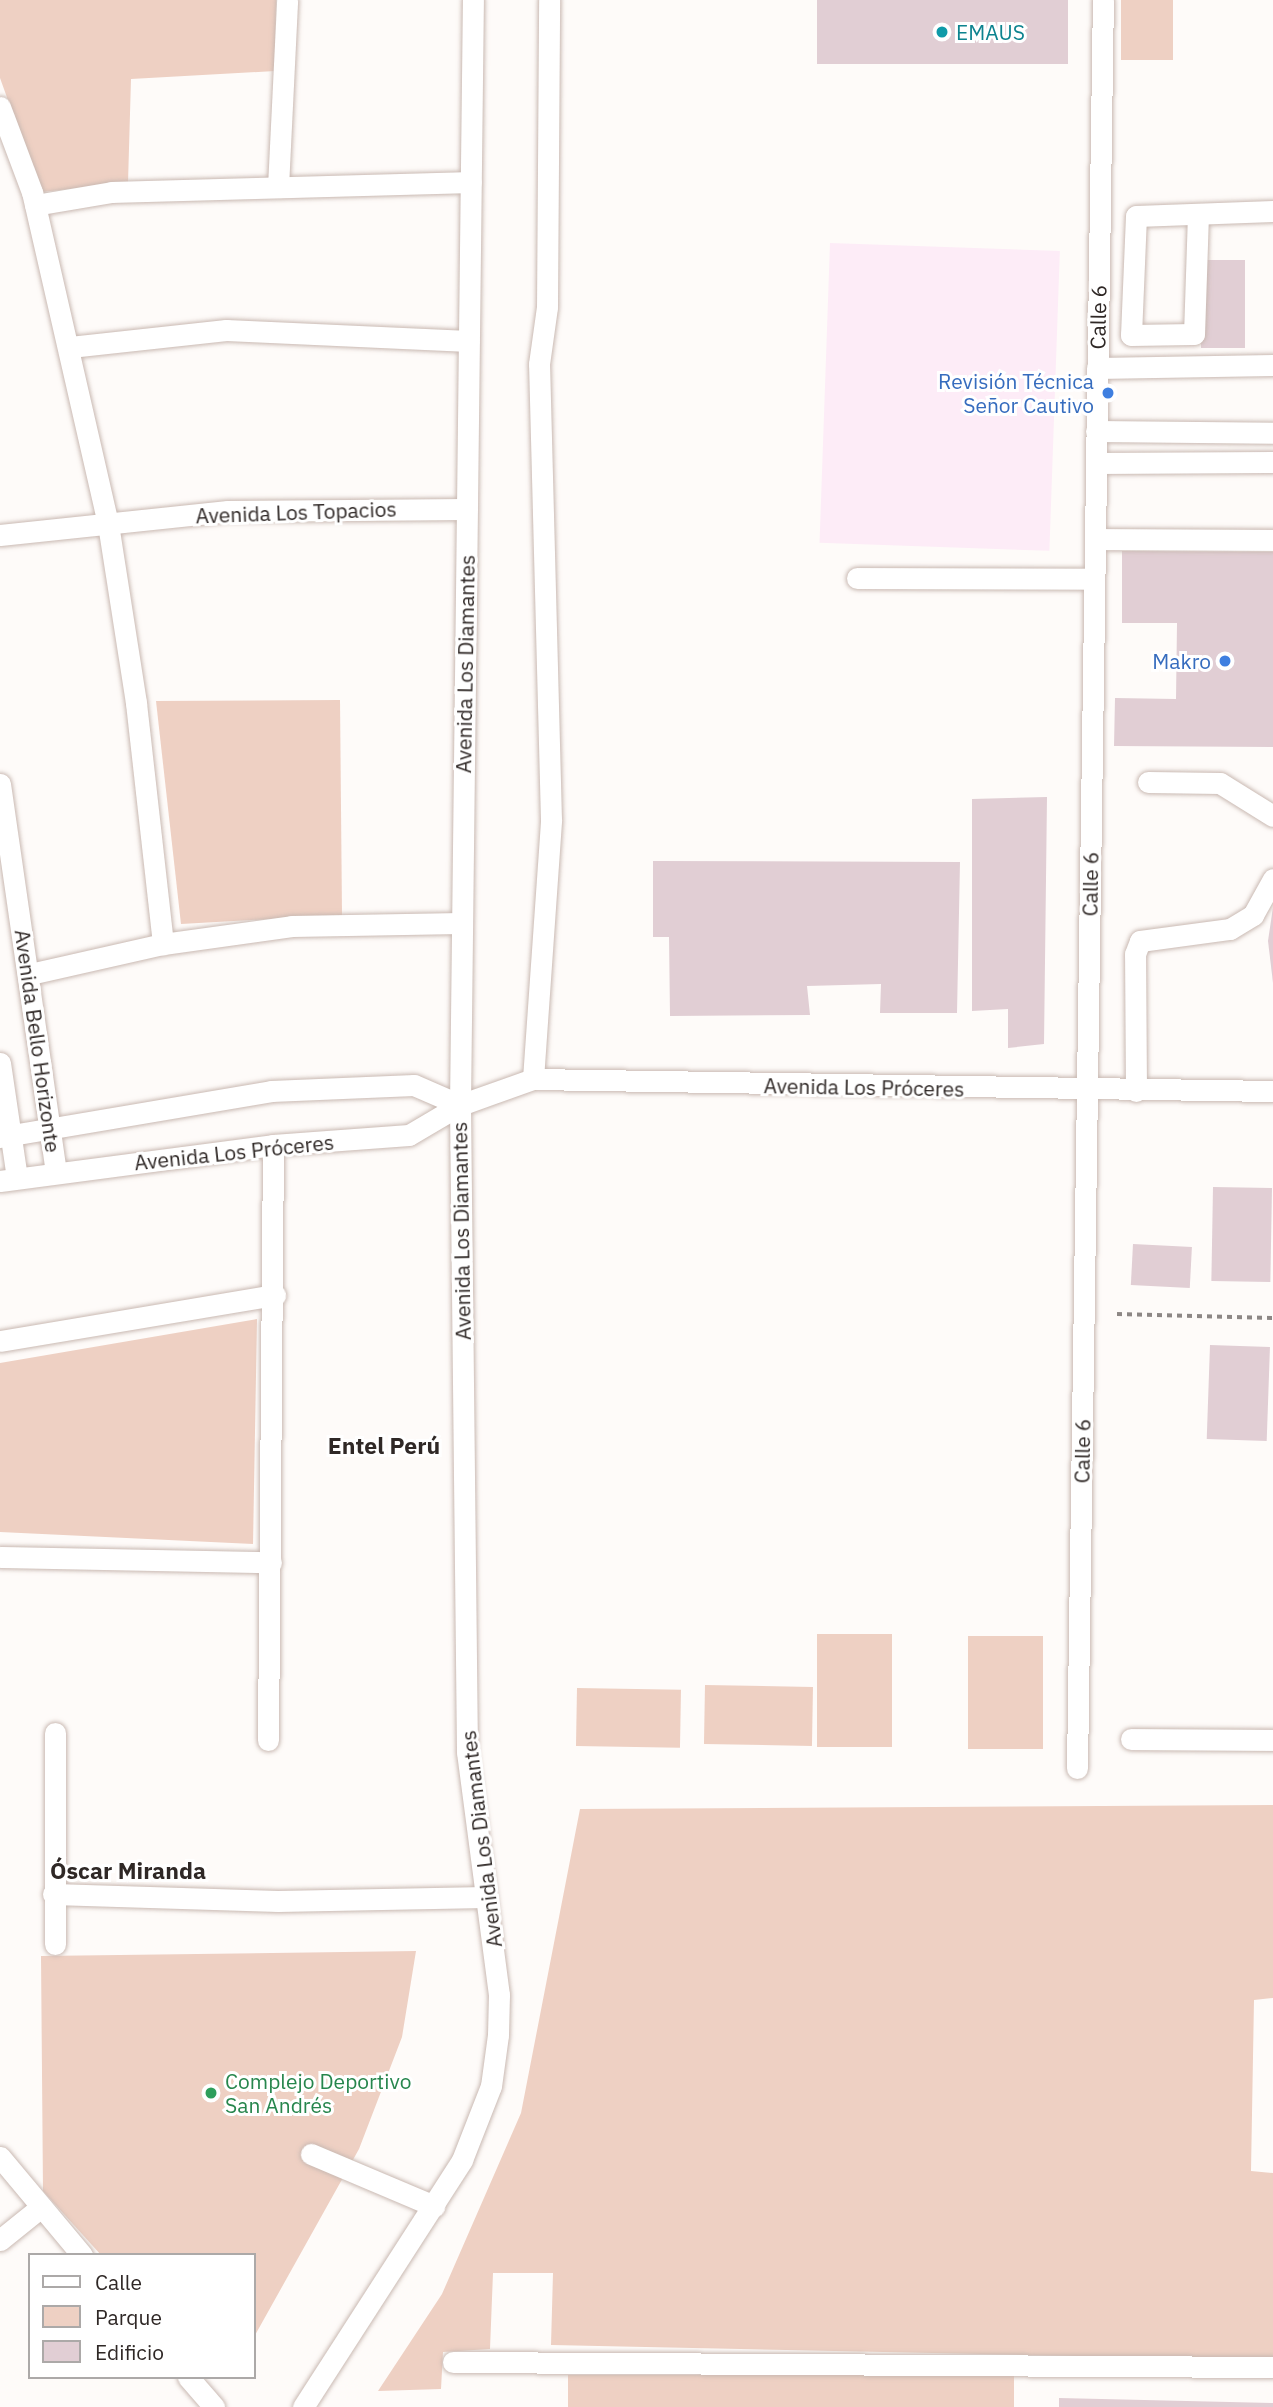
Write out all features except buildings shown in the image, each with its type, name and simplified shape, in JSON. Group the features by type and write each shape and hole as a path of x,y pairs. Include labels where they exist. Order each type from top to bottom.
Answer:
{"street":[{"path":"278,187 287,0"},
{"name":"Avenida Los Diamantes","path":"303,2407 461,2160 491,2086 499,1995 467,1752 460,1105 473,0"},
{"path":"533,1079 551,820 540,364 547,307 549,0"},
{"name":"Calle 6","path":"1077,1768 1103,0"},
{"path":"0,107 36,205 108,524 136,703 163,944"},
{"path":"36,205 112,192 471,182"},
{"path":"1198,214 1194,334 1131,334 1136,216 1273,211"},
{"path":"70,347 226,330 469,341"},
{"path":"1097,368 1273,365"},
{"path":"1096,431 1273,433"},
{"path":"1096,463 1273,462"},
{"name":"Avenida Los Topacios","path":"0,535 228,511 467,509"},
{"path":"1095,539 1273,540"},
{"path":"857,578 1094,579"},
{"path":"1149,782 1220,783 1273,816"},
{"name":"Avenida Bello Horizonte","path":"0,785 30,974 56,1172"},
{"path":"1136,1091 1135,954 1140,942 1230,929 1253,915 1273,879"},
{"path":"30,974 163,944 292,926 461,923"},
{"name":"Avenida Bello Horizonte","path":"0,1063 8,1180"},
{"name":"Avenida Los Próceres","path":"8,1180 273,1145 409,1135 460,1105 533,1079 1087,1091 1273,1091"},
{"path":"6,1136 271,1091 414,1085 460,1105"},
{"path":"268,1740 275,1295 273,1145"},
{"path":"0,1341 275,1295"},
{"path":"0,1557 271,1562"},
{"path":"55,1733 55,1944"},
{"path":"1131,1739 1273,1740"},
{"path":"53,1894 278,1902 486,1896"},
{"path":"311,2154 434,2206"},
{"path":"0,2157 80,2253"},
{"path":"0,2240 41,2207"},
{"path":"453,2362 1273,2367"},
{"path":"190,2379 214,2407"}],"path":[{"path":"1117,1314 1273,1318"}],"shaded area":[{"path":"830,243 1060,251 1049,551 820,543"}],"green space":[{"path":"0,0 276,0 275,71 131,79 128,183 41,192 0,78"},
{"path":"1121,0 1173,0 1173,60 1121,60"},
{"path":"340,700 342,915 181,924 156,701"},
{"path":"257,1319 253,1544 0,1532 0,1363"},
{"path":"817,1634 892,1634 892,1747 817,1747"},
{"path":"968,1636 1043,1636 1043,1749 968,1749"},
{"path":"705,1685 813,1687 812,1746 704,1744"},
{"path":"577,1688 681,1690 680,1748 576,1746"},
{"path":"1273,1805 1273,1998 1254,2000 1251,2171 1273,2173 1273,2360 551,2345 553,2273 493,2273 490,2349 443,2352 441,2389 378,2391 442,2294 521,2113 580,1809"},
{"name":"Complejo Deportivo San Andrés","path":"416,1951 402,2037 359,2149 256,2333 256,2253 99,2253 43,2191 41,1956"},
{"path":"568,2375 1014,2375 1014,2407 568,2407"}],"place":[{"name":"EMAUS","path":"942,32"},
{"name":"Revisión Técnica Señor Cautivo","path":"1108,393"},
{"name":"Makro","path":"1225,661"},
{"name":"Complejo Deportivo San Andrés","path":"211,2093"}],"district":[{"name":"Entel Perú","path":"384,1445"},
{"name":"Óscar Miranda","path":"128,1870"}]}
